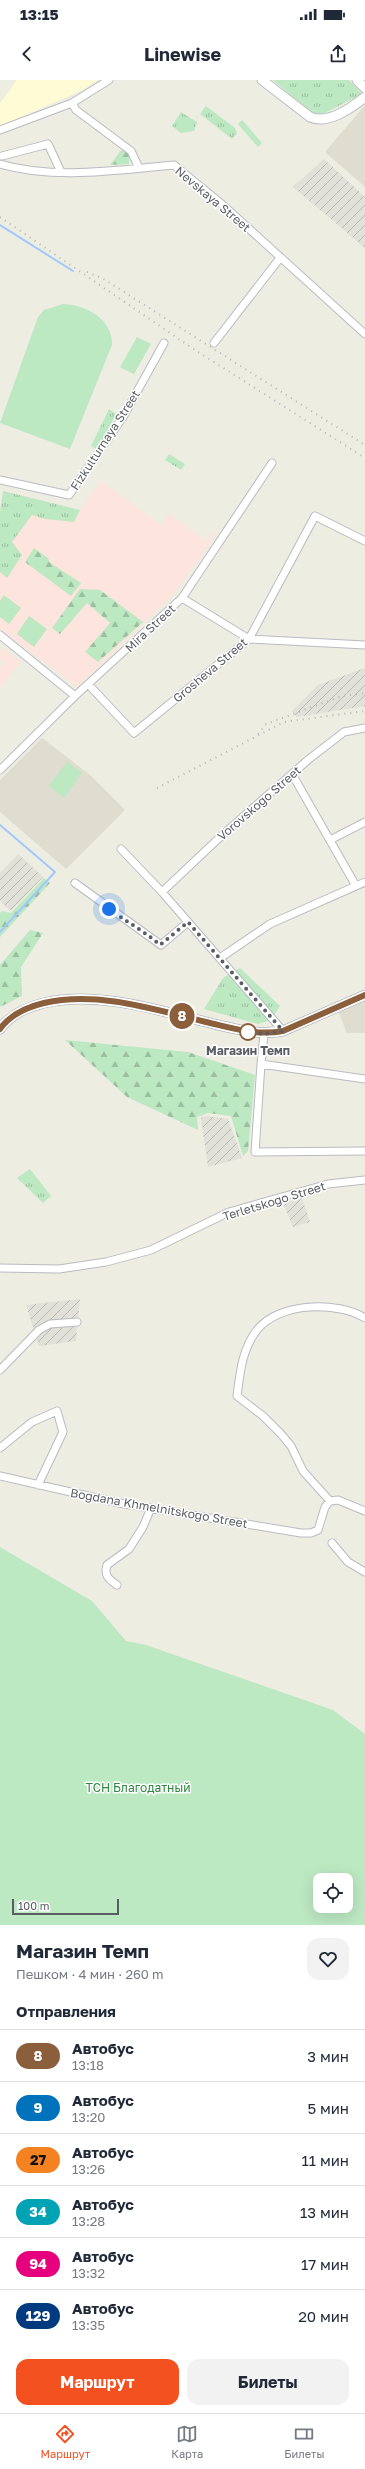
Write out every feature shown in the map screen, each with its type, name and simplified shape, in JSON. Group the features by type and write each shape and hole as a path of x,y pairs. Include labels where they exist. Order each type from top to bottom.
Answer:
{"main road":[{"path":"262,80 317,121 330,117 365,97"},
{"path":"358,80 365,88"},
{"path":"0,1029 15,1015 33,1006 73,999 136,1004 246,1032 264,1034 283,1031 365,995"}],"street":[{"path":"0,130 72,103 109,80"},
{"path":"72,103 76,110 130,151 139,168"},
{"path":"2,156 48,144 60,172"},
{"name":"Nevskaya Street","path":"0,164 60,172 80,172 174,165 214,197 365,334"},
{"path":"214,344 280,258"},
{"name":"Fizkulturnaya Street","path":"0,480 69,495 123,417 164,344"},
{"name":"Mira Street","path":"0,770 75,696 182,598 272,463"},
{"name":"Grosheva Street","path":"88,684 134,733 249,640 315,516 365,541"},
{"path":"182,598 249,640 365,645"},
{"path":"0,635 75,696"},
{"name":"Vorovskogo Street","path":"162,892 218,839 292,774 344,732 365,728"},
{"path":"292,774 356,886"},
{"path":"330,840 365,822"},
{"path":"121,849 162,892 283,1031"},
{"path":"220,958 270,924 365,882"},
{"path":"75,884 160,945 188,922"},
{"path":"264,1034 255,1152 365,1151"},
{"path":"261,1064 365,1079"},
{"name":"Terletskogo Street","path":"0,1268 59,1269 106,1262 151,1250 229,1212 328,1184 365,1180"},
{"path":"365,1318 340,1308 322,1306 281,1313 258,1328 249,1341 242,1360 237,1396 263,1416 281,1434 291,1446 303,1470 330,1501 338,1500 365,1511"},
{"path":"0,1370 39,1330 50,1324 76,1322"},
{"path":"0,1448 32,1422 57,1411 62,1432 38,1485"},
{"name":"Bogdana Khmelnitskogo Street","path":"0,1476 151,1508 301,1533 311,1533 318,1530 325,1507 330,1501"},
{"path":"116,1585 108,1579 105,1572 107,1565 129,1549 143,1527 151,1508"},
{"path":"332,1543 348,1562 365,1572"}],"shaded area":[{"path":"17,80 98,80 83,90 0,126 0,103"},
{"path":"365,105 365,187 325,152"},
{"path":"324,159 365,197 365,248 293,187"},
{"path":"101,481 161,525 169,514 207,541 214,530 217,533 175,593 77,687 0,629 0,515 3,491 80,510"},
{"path":"3,648 21,661 0,688 0,669 5,662 0,659 0,652"},
{"path":"365,668 365,706 297,717 292,711 318,685"},
{"path":"42,738 89,774 125,810 66,869 0,812 0,780"},
{"path":"18,854 43,877 11,911 0,901 0,873"},
{"path":"365,1000 365,1033 347,1033 338,1011"},
{"path":"207,1116 228,1119 242,1158 208,1167 201,1118"},
{"path":"302,1198 310,1222 293,1227 283,1203"},
{"path":"80,1299 76,1341 39,1346 26,1305"}],"green space":[{"path":"273,80 349,80 362,94 321,115 311,112"},
{"path":"206,106 235,128 237,133 232,139 200,114"},
{"path":"181,112 197,122 194,131 181,133 172,126"},
{"path":"242,120 262,143 258,147 238,124"},
{"path":"122,149 129,152 129,164 110,165"},
{"path":"63,304 80,307 96,315 108,328 112,345 70,449 0,423 38,317 44,310"},
{"path":"137,337 151,344 134,374 120,367"},
{"path":"109,409 116,414 98,450 91,446"},
{"path":"169,454 185,464 181,470 165,460"},
{"path":"3,491 80,510 74,522 45,519 32,515 12,542 22,555 7,578 0,572 0,512"},
{"path":"34,548 48,558 49,562 81,583 71,596 25,562"},
{"path":"80,589 100,590 143,622 98,662 85,652 110,623 87,603 60,634 52,628"},
{"path":"4,595 21,608 9,624 0,617 0,601"},
{"path":"29,616 47,629 34,647 17,634"},
{"path":"67,762 82,773 64,798 49,786"},
{"path":"44,878 50,883 0,937 0,913 2,911 11,913"},
{"path":"30,930 43,933 21,967 22,996 0,1007 0,965"},
{"path":"240,968 280,1006 271,1020 258,1024 204,1009 223,978"},
{"path":"65,1040 188,1052 255,1075 248,1151 243,1156 231,1116 208,1113 197,1117 198,1130 127,1097"},
{"path":"30,1169 51,1196 43,1203 17,1178"},
{"name":"ТСН Благодатный","path":"0,1547 92,1601 126,1641 146,1645 333,1710 365,1734 365,1925 0,1925"}],"waterway":[{"path":"0,225 73,271"},
{"path":"0,825 55,872 0,932"}],"railway":[{"path":"0,217 195,350 365,458"},
{"path":"87,272 102,278 365,445"},
{"path":"258,734 266,724 342,696 365,693"},
{"path":"157,788 284,722 365,711"}],"bus line":[{"name":"8","path":"0,1029 4,1023 15,1015 33,1006 73,999 136,1004 246,1032 264,1034 283,1031 365,995"}],"place":[{"name":"Магазин Темп","path":"248,1032"}],"route":[{"path":"109,909 132,926 138,927 160,945 188,922 283,1031 264,1034 246,1032 248,1032"}]}
